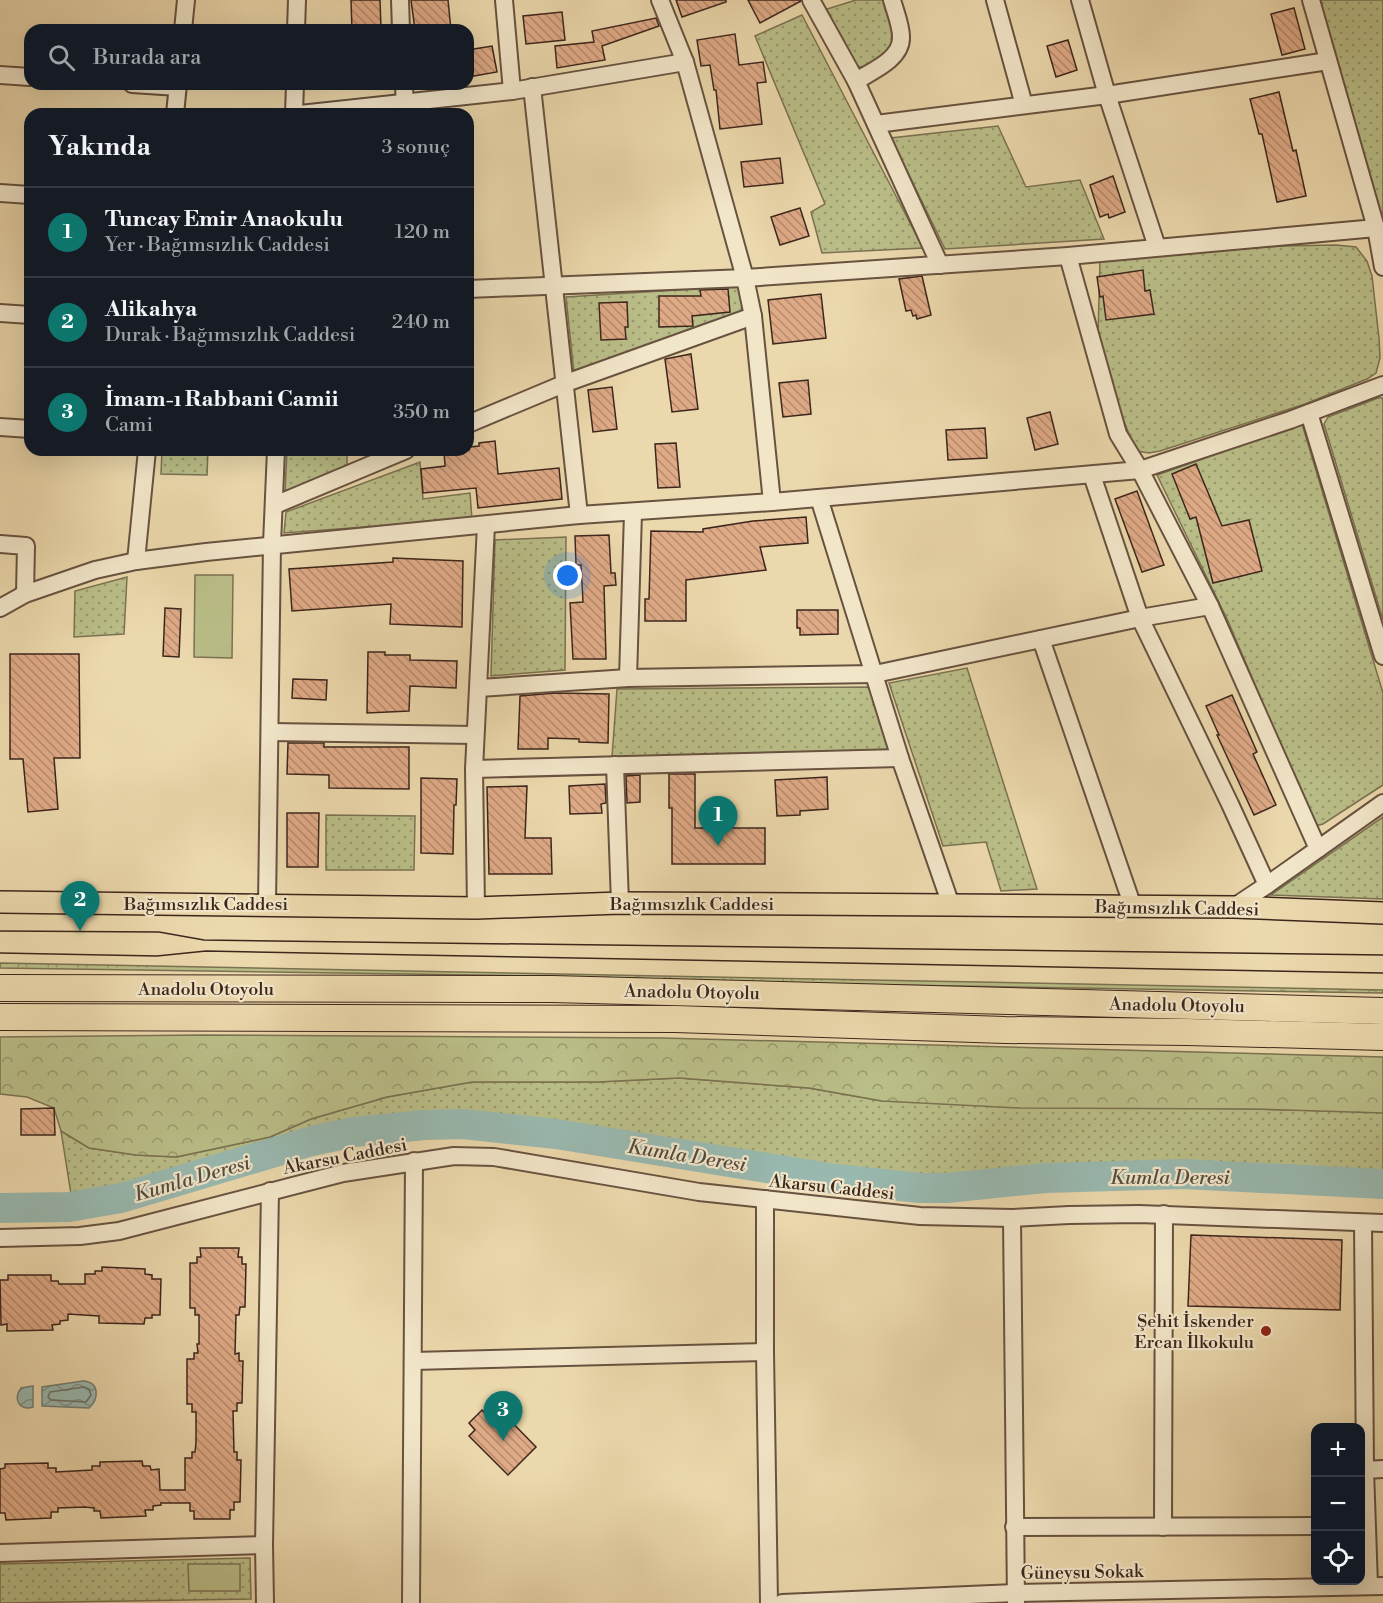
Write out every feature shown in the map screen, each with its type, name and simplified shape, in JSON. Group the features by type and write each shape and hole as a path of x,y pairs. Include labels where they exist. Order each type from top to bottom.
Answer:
{"highway":[{"name":"Anadolu Otoyolu","path":"0,988 552,989 1383,1011"},
{"name":"Anadolu Otoyolu","path":"0,1017 675,1019 1005,1030 1383,1037"}],"main road":[{"name":"Bağımsızlık Caddesi","path":"0,902 476,908 620,903 951,905 1234,908 1383,913"}],"street":[{"path":"184,24 186,0"},
{"path":"296,24 297,0"},
{"path":"400,0 401,24"},
{"path":"504,0 512,91"},
{"path":"660,0 685,62 745,278 753,316 772,502"},
{"path":"811,0 856,81 940,264"},
{"path":"856,81 887,61 898,49 901,37 892,0"},
{"path":"995,0 1024,105"},
{"path":"1080,0 1107,95 1157,247"},
{"path":"1311,0 1376,228 1383,267"},
{"path":"876,124 1107,95 1328,61"},
{"path":"411,108 685,62"},
{"path":"0,75 24,77"},
{"path":"532,87 579,515"},
{"path":"176,108 178,90"},
{"path":"294,108 295,90"},
{"path":"404,90 405,108"},
{"path":"0,193 24,195"},
{"path":"474,289 745,278 1068,256 1376,228"},
{"path":"1068,256 1118,434 1140,470 1210,606 1318,849"},
{"path":"0,313 24,315"},
{"path":"474,421 566,383 753,316"},
{"path":"0,608 25,594 94,570 136,561 272,544 579,515 772,502 1140,470 1309,413 1383,385"},
{"path":"1309,413 1383,656"},
{"path":"0,427 24,429"},
{"path":"136,561 146,456"},
{"path":"267,904 272,544 276,456"},
{"path":"274,505 392,456"},
{"path":"1092,475 1140,618 1267,885"},
{"path":"819,498 900,758 951,905"},
{"path":"628,678 633,513"},
{"path":"476,908 474,769 486,525"},
{"path":"0,544 26,546 25,594"},
{"path":"479,688 628,678 875,674 1140,618 1210,606"},
{"path":"1041,639 1132,907"},
{"path":"270,732 475,735"},
{"path":"474,769 900,758"},
{"path":"615,765 620,903"},
{"path":"1234,908 1383,803"},
{"name":"Akarsu Caddesi","path":"0,1238 80,1236 119,1231 343,1173 454,1156 494,1157 699,1192 920,1216 1012,1218 1164,1214 1383,1223"},
{"path":"411,1603 414,1161"},
{"path":"265,1603 270,1191"},
{"path":"765,1199 765,1352 770,1603"},
{"path":"1164,1214 1164,1527"},
{"path":"1012,1218 1016,1598"},
{"path":"1363,1223 1365,1423"},
{"path":"414,1361 765,1352"},
{"path":"1365,1470 1383,1469"},
{"path":"1014,1527 1311,1526"},
{"path":"1365,1531 1376,1586"},
{"path":"0,1553 264,1545"},
{"name":"Güneysu Sokak","path":"782,1603 1376,1586"}],"green space":[{"path":"856,0 883,0 893,31 893,38 887,51 869,68 856,65 824,10"},
{"path":"1319,0 1383,0 1383,225"},
{"path":"802,15 923,248 822,253 811,212 825,204 755,36"},
{"path":"998,126 1026,187 1080,180 1104,239 945,249 891,138"},
{"path":"1280,246 1356,247 1367,261 1372,276 1380,358 1376,373 1367,379 1305,404 1160,451 1149,453 1136,451 1123,419 1098,335 1100,260"},
{"path":"740,286 743,313 574,373 566,297"},
{"path":"1383,398 1383,620 1324,424 1328,417"},
{"path":"1302,424 1383,693 1383,785 1323,824 1315,826 1228,621 1157,475"},
{"path":"162,456 208,456 207,475 161,474"},
{"path":"287,456 347,456 347,468 285,492"},
{"path":"420,462 423,499 470,493 472,519 284,533 286,512"},
{"path":"566,537 565,670 491,676 495,540"},
{"path":"195,575 233,575 232,658 194,657"},
{"path":"127,577 124,634 74,637 75,591"},
{"path":"967,668 1037,889 1001,891 986,842 943,846 889,683"},
{"path":"870,687 890,753 612,757 617,689"},
{"path":"326,815 415,816 414,870 326,870"},
{"path":"1383,817 1383,899 1271,895"},
{"path":"0,963 1383,990 1383,993 0,968"},
{"path":"202,1035 663,1038 1383,1057 1383,1113 1254,1109 1020,1108 882,1101 809,1088 679,1078 597,1082 472,1082 387,1097 311,1119 270,1137 176,1157 136,1155 89,1148 61,1131 54,1108 27,1097 0,1094 0,1037"},
{"path":"679,1078 809,1088 882,1101 1383,1112 1383,1172 1259,1167 1138,1167 1016,1171 947,1179 907,1179 477,1115 422,1114 329,1127 109,1191 71,1194 61,1131 89,1148 136,1155 177,1157 270,1137 311,1119 387,1097 472,1082 597,1082"},
{"path":"250,1558 251,1599 0,1603 0,1564"},
{"path":"188,1564 240,1564 240,1591 189,1591"}],"water":[{"path":"83,1381 93,1384 96,1392 95,1400 89,1408 42,1406 42,1387"},
{"path":"33,1386 33,1407 21,1406 18,1396 21,1388"}],"building":[{"path":"351,0 380,0 381,24 352,24"},
{"path":"411,0 448,0 450,24 414,24"},
{"path":"676,0 726,0 726,2 682,17"},
{"path":"748,0 801,0 801,1 760,23"},
{"path":"1294,8 1305,49 1282,55 1271,14"},
{"path":"562,12 565,40 526,44 523,16"},
{"path":"656,18 659,26 602,46 605,60 557,68 555,46 594,42 592,31"},
{"path":"735,34 739,65 763,62 766,82 757,83 762,124 720,129 716,90 714,90 710,65 701,66 697,40"},
{"path":"1068,40 1077,70 1056,77 1047,46"},
{"path":"492,46 497,72 474,76 474,49"},
{"path":"1279,92 1293,151 1296,150 1306,196 1277,202 1262,134 1259,134 1250,99"},
{"path":"780,158 783,183 744,187 741,162"},
{"path":"1113,176 1125,212 1109,218 1108,214 1100,217 1090,185"},
{"path":"800,208 809,236 780,245 771,217"},
{"path":"1143,270 1145,291 1150,290 1154,314 1106,320 1103,296 1100,297 1097,277"},
{"path":"922,276 931,315 917,319 911,310 906,311 899,279"},
{"path":"728,289 730,312 692,316 693,326 659,327 659,296 701,296 700,290"},
{"path":"821,294 826,338 773,344 768,300"},
{"path":"627,302 626,339 601,340 599,303"},
{"path":"691,354 698,409 672,412 665,359"},
{"path":"808,380 811,414 783,417 779,383"},
{"path":"612,387 617,429 593,432 588,390"},
{"path":"1050,412 1058,444 1035,450 1027,418"},
{"path":"985,428 987,458 948,460 946,430"},
{"path":"495,441 498,474 559,468 562,499 478,508 476,488 423,493 421,469 445,466 444,456 474,456 474,446 479,446 479,443"},
{"path":"676,443 680,487 658,488 655,444"},
{"path":"1196,464 1222,526 1249,520 1262,571 1213,583 1196,517 1190,519 1172,474"},
{"path":"1137,491 1164,565 1142,572 1115,499"},
{"path":"806,517 808,543 760,547 766,570 686,580 686,621 645,621 645,599 649,599 651,531 703,532 703,529 753,521"},
{"path":"609,535 611,573 615,573 616,585 604,586 606,659 573,659 570,603 583,602 581,565 576,565 575,536"},
{"path":"393,558 463,561 462,627 390,624 391,604 292,611 289,569 393,562"},
{"path":"165,608 181,609 179,657 163,656"},
{"path":"797,610 838,610 838,634 800,635 800,628 797,628"},
{"path":"368,652 410,655 410,660 457,661 456,688 410,686 409,711 367,713"},
{"path":"10,654 79,654 80,758 54,758 58,809 28,812 23,759 10,759"},
{"path":"293,679 327,680 326,700 292,698"},
{"path":"555,693 609,694 608,743 548,738 548,749 518,749 520,696"},
{"path":"1232,695 1257,752 1253,754 1276,805 1254,815 1206,706"},
{"path":"288,743 324,743 324,747 409,747 409,789 329,788 329,775 287,774"},
{"path":"669,774 695,774 695,828 765,828 765,864 672,864 672,808 669,808"},
{"path":"640,775 640,802 627,803 626,776"},
{"path":"827,777 828,809 800,811 800,815 777,816 775,780"},
{"path":"421,778 457,779 453,854 421,853"},
{"path":"605,784 606,803 601,804 602,813 570,814 569,786"},
{"path":"527,786 525,838 551,838 552,874 489,874 487,787"},
{"path":"287,813 319,813 318,867 287,867"},
{"path":"54,1108 55,1135 21,1135 21,1109"},
{"path":"1191,1235 1342,1240 1340,1310 1188,1306"},
{"path":"200,1248 239,1248 238,1257 242,1257 242,1264 246,1264 245,1307 240,1307 239,1315 236,1315 235,1354 239,1353 239,1361 243,1361 242,1403 237,1403 237,1411 233,1411 234,1452 237,1452 237,1460 241,1460 240,1502 234,1502 234,1510 230,1510 230,1519 194,1519 194,1511 190,1511 190,1503 161,1503 161,1505 153,1506 153,1510 145,1510 146,1516 101,1518 100,1511 85,1507 58,1508 58,1512 51,1512 51,1518 6,1520 5,1513 0,1513 0,1469 5,1468 5,1464 48,1463 48,1468 56,1468 56,1472 92,1470 92,1466 100,1466 100,1462 142,1461 143,1466 150,1466 151,1470 159,1469 160,1490 185,1490 185,1458 192,1458 196,1443 196,1412 192,1412 192,1404 187,1404 187,1359 194,1359 194,1353 198,1353 197,1344 199,1344 199,1315 195,1315 195,1308 190,1308 190,1263 197,1263 197,1257 201,1257"},
{"path":"102,1267 145,1269 145,1274 152,1275 152,1279 161,1279 160,1315 145,1318 144,1324 99,1323 99,1316 68,1314 68,1320 52,1325 53,1330 7,1331 7,1324 1,1325 0,1280 8,1280 8,1275 51,1275 51,1281 58,1281 59,1284 85,1284 85,1274 95,1274 95,1271 102,1271"},
{"path":"498,1408 536,1447 508,1475 469,1436 475,1430 469,1423 482,1410 488,1417"}],"waterway":[{"name":"Kumla Deresi","path":"0,1208 69,1207 121,1198 312,1141 354,1132 424,1125 463,1124 556,1134 835,1179 919,1188 947,1188 1045,1178 1183,1174 1383,1184"}],"tram line":[{"path":"0,931 159,932 204,940 1383,955"},
{"path":"0,953 157,956 206,951 1383,973"}],"place":[{"name":"Tuncay Emir Anaokulu","path":"718,846"},
{"name":"Alikahya","path":"80,931"},
{"name":"Şehit İskender Ercan İlkokulu","path":"1266,1331"},
{"name":"İmam-ı Rabbani Camii","path":"503,1441"}]}
